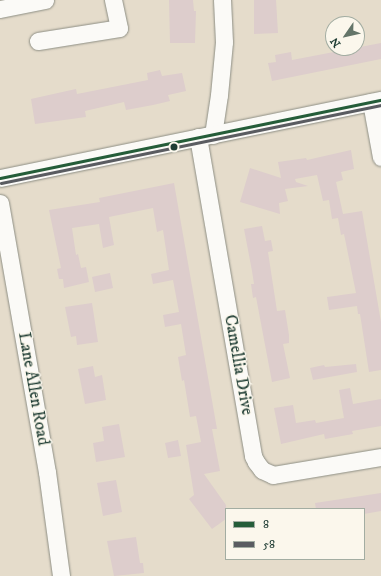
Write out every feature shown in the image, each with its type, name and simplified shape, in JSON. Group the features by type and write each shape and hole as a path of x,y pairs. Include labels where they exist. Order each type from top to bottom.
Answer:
{"street":[{"path":"0,9 45,0"},
{"path":"38,41 119,28 112,0"},
{"name":"Camellia Drive","path":"222,0 223,57 206,136 253,456 262,470 273,475 381,457"},
{"path":"0,178 376,101 381,157"},
{"name":"Lane Allen Road","path":"0,203 47,472 61,576"}],"building":[{"path":"169,0 193,0 194,11 196,11 195,43 170,43"},
{"path":"254,0 276,0 278,33 254,34"},
{"path":"381,43 381,59 272,81 268,63 276,62 275,55 291,52 292,60 325,54 325,56 365,56 365,46"},
{"path":"160,70 162,76 182,73 186,91 168,95 170,101 153,105 126,110 124,102 85,111 86,117 35,124 31,99 76,89 77,94 148,80 147,73"},
{"path":"351,150 354,169 341,172 343,180 336,182 343,214 362,211 381,322 381,370 369,372 360,314 358,314 357,306 329,310 327,297 356,293 344,234 341,235 338,218 332,219 329,200 323,201 317,175 295,179 296,182 308,186 285,189 288,201 279,203 280,214 240,202 250,168 281,178 278,162 306,158 307,160"},
{"path":"174,183 217,429 212,429 220,471 204,474 226,505 225,520 212,529 189,499 194,495 186,445 201,442 196,416 190,417 184,380 182,381 178,357 186,355 181,324 165,327 163,315 179,312 173,280 153,284 151,274 169,270 163,230 157,232 153,208 109,217 114,245 103,248 99,224 72,228 76,255 78,254 81,268 86,267 89,282 64,288 63,279 59,279 57,269 61,268 49,210 100,202 99,198"},
{"path":"262,226 265,241 271,240 273,251 268,252 277,311 285,310 289,335 289,343 283,344 290,378 272,382 256,297 253,298 251,284 254,284 244,229"},
{"path":"110,273 113,288 95,292 92,277"},
{"path":"92,303 98,342 77,345 76,336 71,337 65,307"},
{"path":"356,364 357,372 313,380 310,368 324,365 325,367"},
{"path":"93,366 95,377 102,375 106,400 85,404 78,369"},
{"path":"350,388 353,404 381,399 381,426 352,431 353,434 325,439 324,434 281,444 274,408 293,405 296,423 315,420 316,423 344,418 339,390"},
{"path":"119,424 125,457 96,462 93,443 104,441 102,427"},
{"path":"178,440 181,456 168,458 165,443"},
{"path":"116,480 122,512 103,516 97,483"},
{"path":"381,493 381,511 365,514 365,508 316,508 315,503"},
{"path":"136,537 140,563 143,563 144,573 114,576 107,541"}],"transit line":[{"name":"8","path":"0,178 381,100"},
{"name":"58","path":"1,183 381,105"}]}
